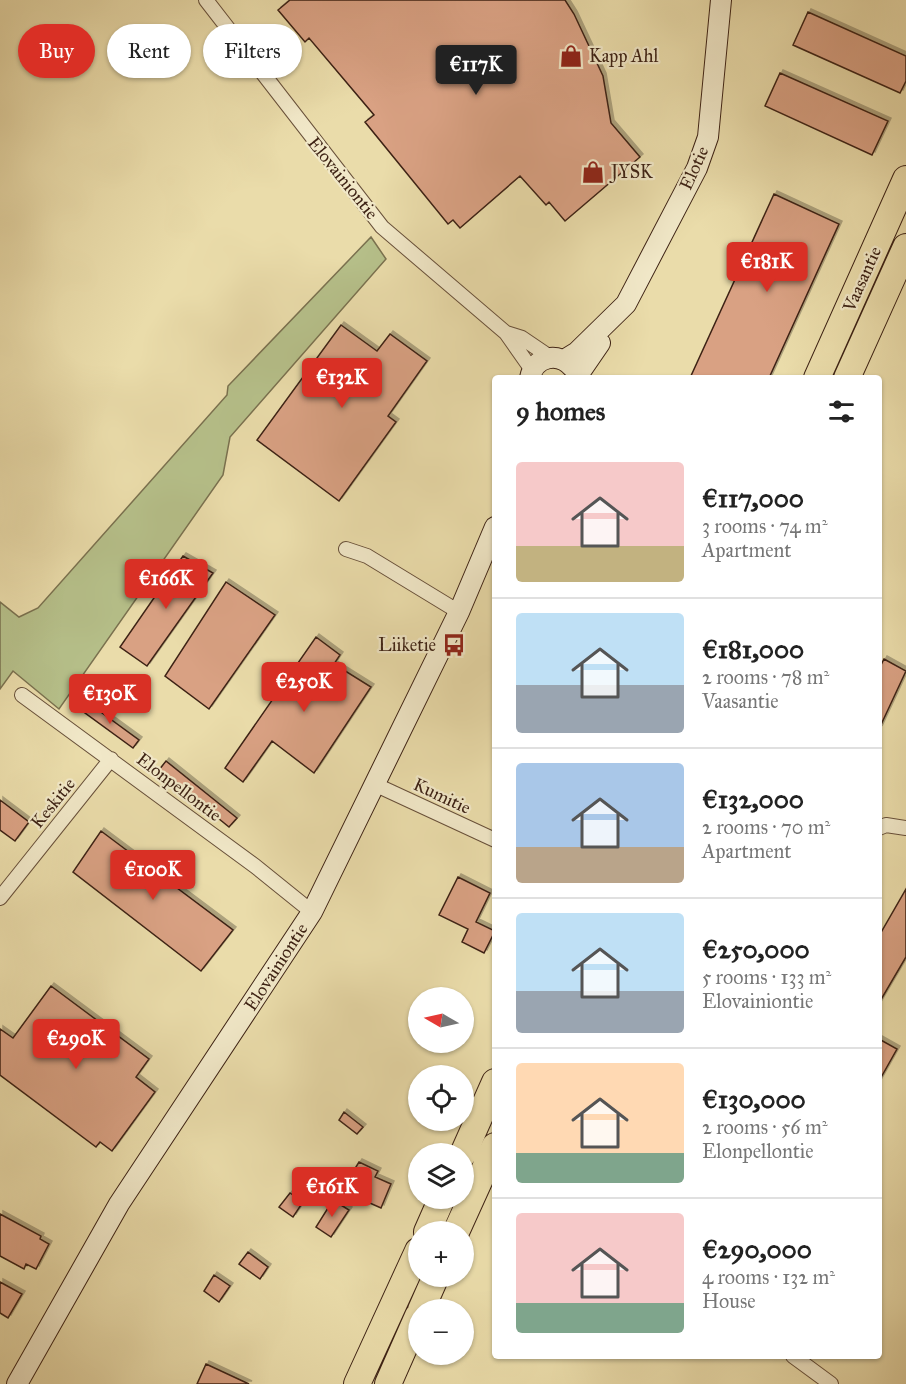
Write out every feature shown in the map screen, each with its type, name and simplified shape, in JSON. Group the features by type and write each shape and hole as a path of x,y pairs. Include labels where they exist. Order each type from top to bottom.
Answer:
{"highway":[{"name":"Vaasantie","path":"817,375 906,179"},
{"name":"Vaasantie","path":"848,375 906,247"},
{"path":"468,1143 492,1089"},
{"path":"461,1221 492,1153"},
{"path":"357,1384 408,1273"},
{"path":"388,1384 408,1339"}],"main road":[{"name":"Elotie","path":"578,375 626,304 696,168 708,137 721,0"},
{"name":"Elotie","path":"531,374 540,362 577,352 613,320"},
{"path":"557,359 572,367 575,375"},
{"name":"Elovainiontie","path":"17,1384 119,1204 312,912 459,612 492,534"}],"street":[{"name":"Elovainiontie","path":"206,0 382,227 506,333 531,374"},
{"name":"Elovainiontie","path":"506,333 522,338 557,359"},
{"path":"346,549 367,556 459,612"},
{"name":"Elonpellontie","path":"22,695 255,866 312,912"},
{"name":"Keskitie","path":"0,898 111,759"},
{"name":"Kumitie","path":"374,784 492,839"},
{"path":"882,827 886,825 906,828"},
{"path":"798,1359 831,1384"}],"green space":[{"path":"371,237 386,259 230,437 223,475 59,709 13,671 0,689 0,602 19,617 38,608 227,395 228,386"}],"building":[{"path":"290,0 565,0 603,76 611,123 640,157 565,221 549,202 546,205 520,176 460,228 453,220 448,224 365,122 374,115 309,38 305,42 302,38 302,24 290,24 278,10"},
{"path":"808,12 906,56 906,81 900,93 793,45"},
{"path":"780,73 888,121 872,155 765,106"},
{"path":"774,194 839,224 770,375 691,375"},
{"path":"341,325 377,351 390,334 427,361 388,416 396,422 339,501 257,440"},
{"path":"183,556 213,573 147,666 120,647"},
{"path":"226,582 275,615 209,709 165,676"},
{"path":"316,637 340,655 334,664 371,687 314,773 272,741 243,782 225,768"},
{"path":"884,659 906,671 882,723 882,663"},
{"path":"87,702 139,740 133,748 81,710"},
{"path":"166,761 237,818 229,827 159,770"},
{"path":"0,800 29,822 15,841 0,830"},
{"path":"101,831 233,930 201,971 73,872"},
{"path":"458,877 490,893 476,922 492,930 492,937 484,953 462,942 468,929 439,915"},
{"path":"906,889 906,957 882,998 882,931"},
{"path":"51,986 149,1059 136,1077 155,1092 112,1151 100,1142 96,1147 0,1075 0,1029 13,1038"},
{"path":"882,1041 897,1049 882,1076"},
{"path":"344,1112 363,1127 357,1134 339,1120"},
{"path":"359,1162 378,1171 375,1177 391,1184 381,1208 363,1200 368,1189 348,1180"},
{"path":"290,1193 303,1202 293,1217 279,1207"},
{"path":"333,1200 349,1210 331,1237 316,1227"},
{"path":"0,1214 41,1236 40,1239 49,1244 36,1269 26,1264 24,1269 0,1256"},
{"path":"248,1252 268,1267 260,1279 239,1264"},
{"path":"214,1275 230,1286 219,1302 204,1291"},
{"path":"0,1282 22,1294 8,1318 0,1313"},
{"path":"206,1364 249,1384 197,1384"}],"place":[{"name":"Kapp Ahl","path":"571,56"},
{"name":"JYSK","path":"593,172"},
{"name":"Liiketie","path":"454,645"}]}
